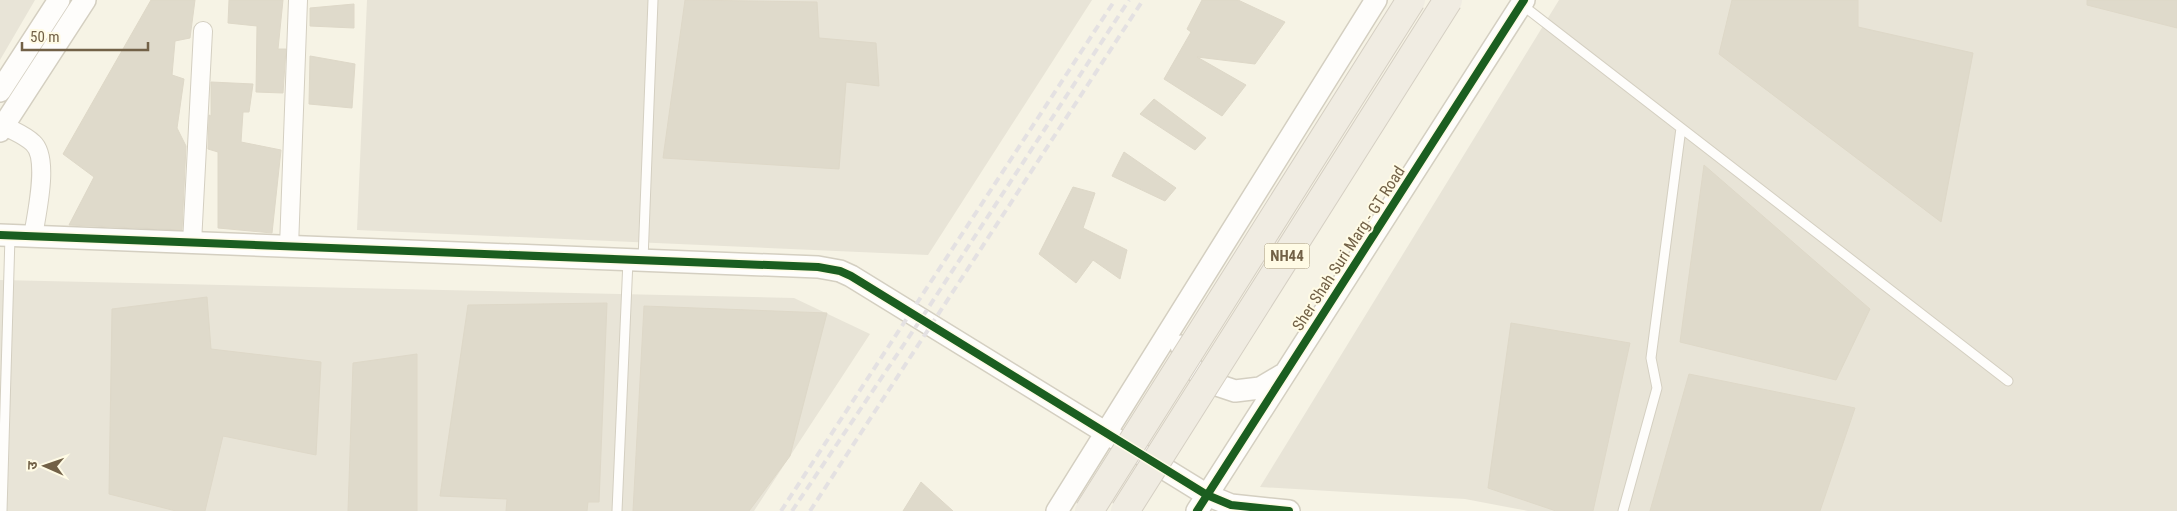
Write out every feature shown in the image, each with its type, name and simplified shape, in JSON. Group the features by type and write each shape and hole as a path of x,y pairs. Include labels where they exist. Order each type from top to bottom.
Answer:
{"highway":[{"name":"NH44","path":"1089,511 1411,0"},
{"name":"NH44","path":"1125,511 1448,0"}],"street":[{"path":"0,91 59,0"},
{"path":"33,237 41,158 38,148 32,141 1,127 85,0"},
{"path":"289,247 298,0"},
{"path":"1057,511 1376,0"},
{"name":"Sher Shah Suri Marg - GT Road","path":"1202,503 1522,2"},
{"path":"192,243 203,31"},
{"path":"5,236 818,267 840,271 1107,432 1202,503 1289,511"},
{"path":"1178,318 1180,344 1191,367 1211,383 1235,390 1243,390 1260,388 1282,375"}],"lane":[{"path":"618,511 652,0"},
{"path":"1522,2 1681,128 2008,381"},
{"path":"1623,511 1657,388 1651,358 1681,128"},
{"path":"2,511 5,236"}],"shaded area":[{"path":"0,0 35,0 0,60"},
{"path":"367,0 1092,0 928,255 357,230"},
{"path":"1559,0 2177,0 2177,511 1528,511 1465,499 1260,487"},
{"path":"0,280 794,298 870,334 754,511 0,511"}],"building":[{"path":"151,0 195,0 190,38 175,41 172,75 184,79 177,128 186,146 182,230 69,225 94,177 63,154"},
{"path":"229,0 283,0 278,49 286,49 283,93 256,92 257,26 228,23"},
{"path":"685,0 817,2 819,38 876,43 879,86 846,82 839,169 663,158"},
{"path":"1202,0 1238,0 1285,22 1255,64 1197,57 1246,85 1222,116 1164,79 1191,32 1187,29"},
{"path":"1732,0 1858,0 1858,27 1973,53 1941,222 1719,54"},
{"path":"2087,0 2177,0 2177,28 2087,5"},
{"path":"354,4 354,28 310,26 310,8"},
{"path":"310,56 355,64 352,108 309,104"},
{"path":"211,82 253,84 249,112 243,112 241,142 281,150 272,233 218,228 218,152 208,149 209,115 211,116"},
{"path":"1154,99 1206,138 1195,150 1140,114"},
{"path":"1124,152 1176,188 1165,201 1112,176"},
{"path":"1704,165 1870,309 1836,380 1680,342"},
{"path":"1073,187 1095,193 1083,228 1127,250 1120,279 1093,260 1076,283 1039,254"},
{"path":"207,297 211,349 321,362 316,455 223,436 205,511 176,511 109,494 112,309"},
{"path":"607,303 599,502 588,502 587,511 506,511 507,499 440,496 468,305"},
{"path":"644,306 827,313 790,456 749,511 633,511"},
{"path":"1511,323 1630,343 1593,511 1556,511 1488,488"},
{"path":"417,354 417,511 348,511 353,363"},
{"path":"1689,374 1855,408 1820,511 1650,511"},
{"path":"921,482 953,511 903,511"}],"railway":[{"path":"781,511 1115,0"},
{"path":"792,511 921,319 1129,0"},
{"path":"810,511 1143,0"}],"cycle path":[{"path":"1197,511 1524,0"},
{"path":"0,235 818,267 840,271 1207,495 1231,505 1289,511"}]}
